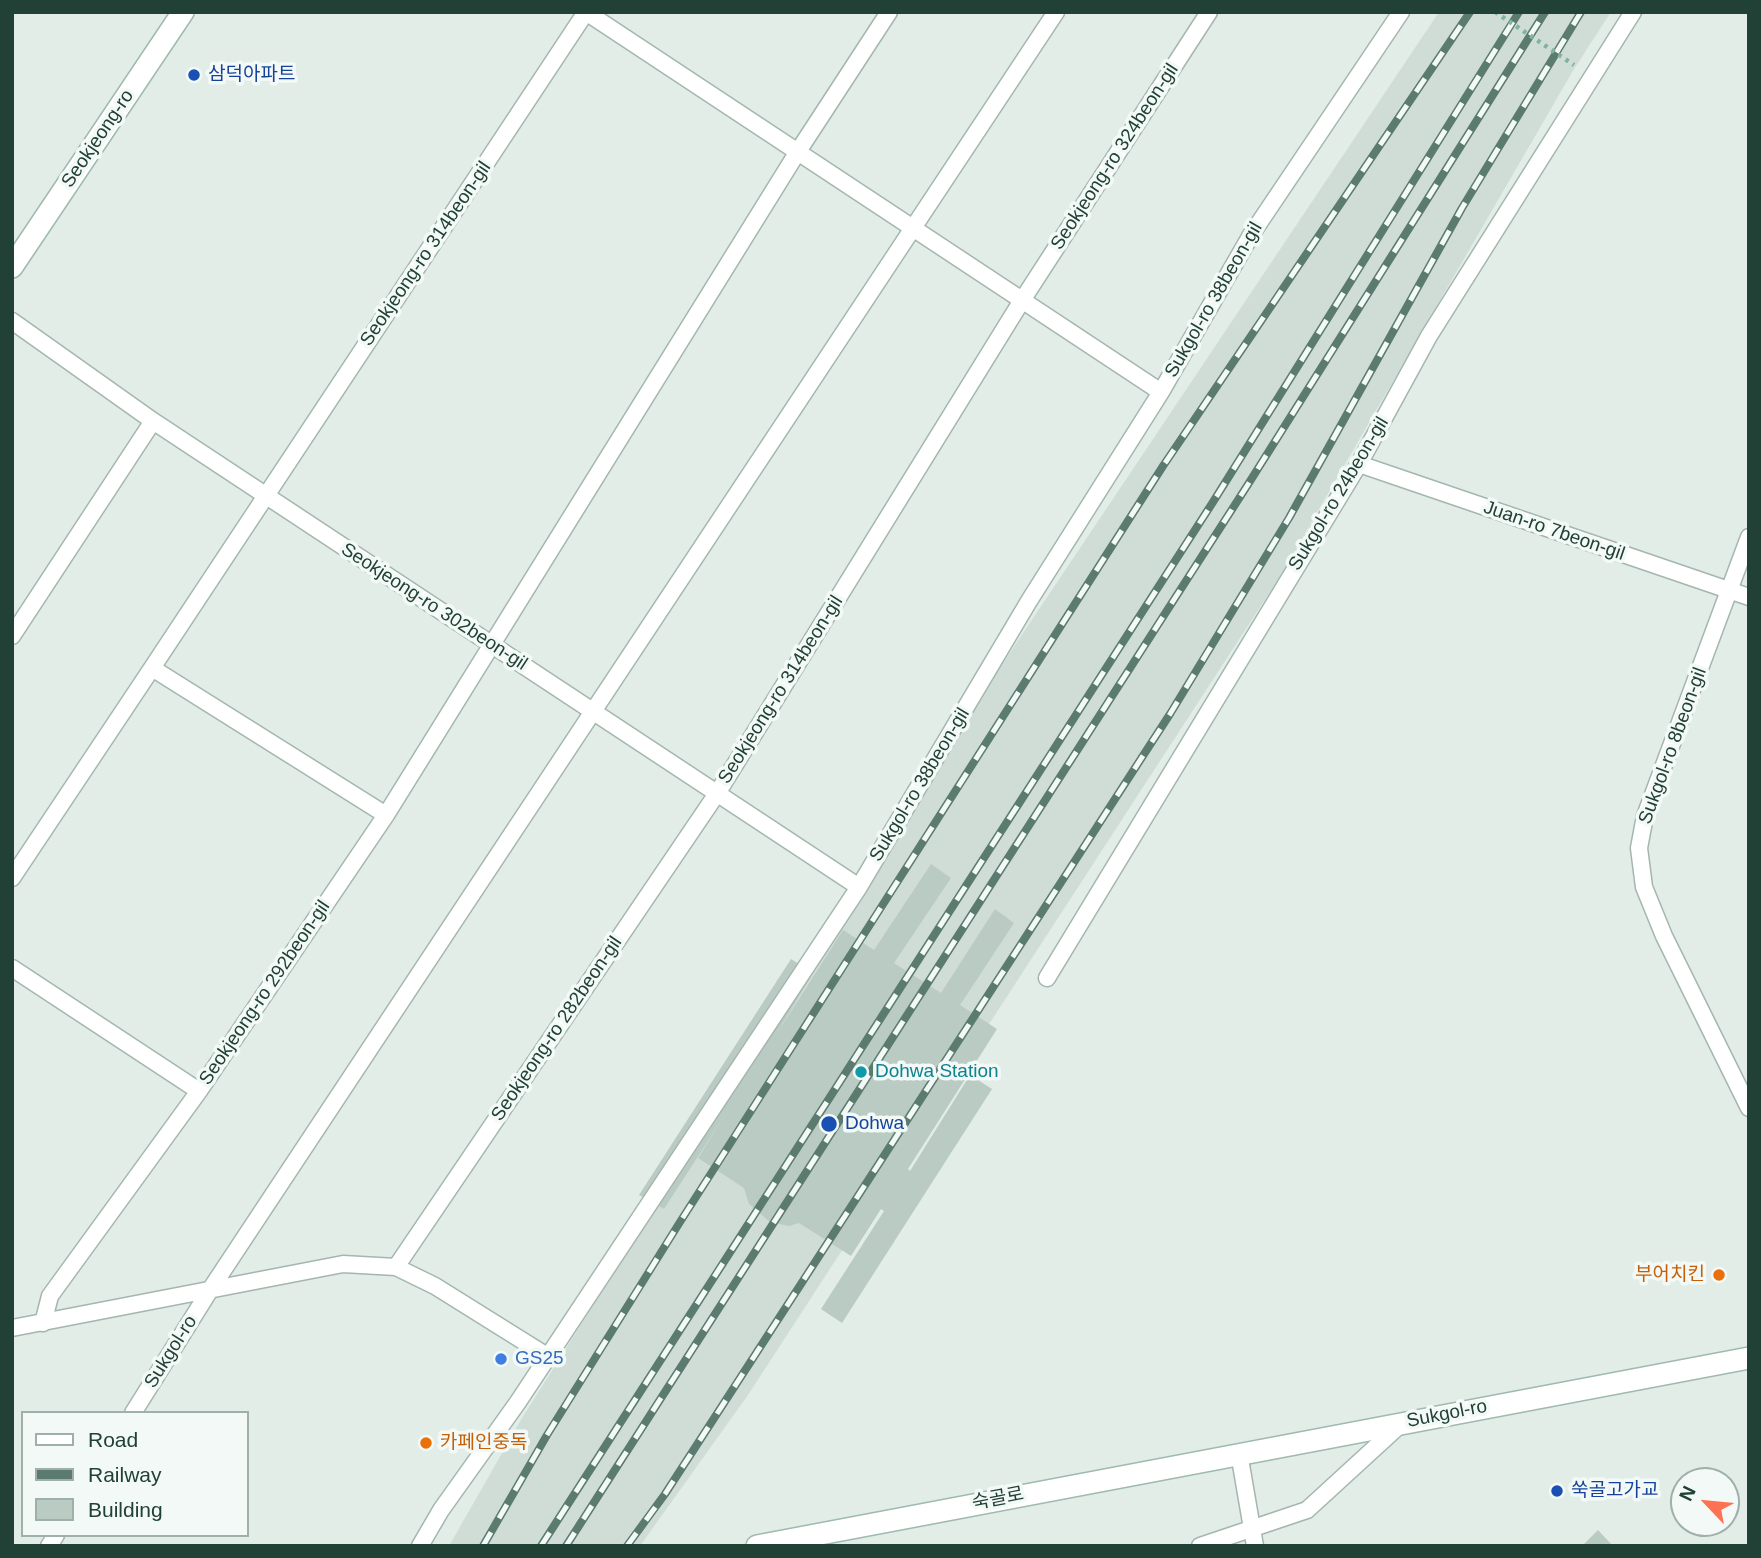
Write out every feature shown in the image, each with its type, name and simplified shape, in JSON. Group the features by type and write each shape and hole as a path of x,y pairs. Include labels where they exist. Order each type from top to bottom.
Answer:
{"main road":[{"name":"Seokjeong-ro","path":"12,267 183,12"},
{"name":"Sukgol-ro","path":"1239,1452 1749,1358"},
{"name":"숙골로","path":"757,1546 1239,1452"}],"lane":[{"name":"Seokjeong-ro 314beon-gil","path":"152,668 586,12 912,230 1021,302 1038,309 1161,392"},
{"path":"797,153 889,12"},
{"name":"Sukgol-ro","path":"134,1411 209,1290 1056,12"},
{"name":"Seokjeong-ro 324beon-gil","path":"1021,302 1209,12"},
{"name":"Sukgol-ro 38beon-gil","path":"420,1546 441,1510 547,1356 859,887 1029,601 1161,392 1251,235 1401,12"},
{"name":"Sukgol-ro 24beon-gil","path":"1047,978 1359,464 1429,335 1633,12"},
{"name":"Seokjeong-ro 292beon-gil","path":"12,968 199,1091 386,815 797,153"},
{"name":"Seokjeong-ro 314beon-gil","path":"718,792 1021,302"},
{"name":"Seokjeong-ro 302beon-gil","path":"12,321 153,421 859,887"},
{"path":"12,636 153,421"},
{"name":"Juan-ro 7beon-gil","path":"1359,464 1749,597"},
{"name":"Sukgol-ro 8beon-gil","path":"1749,537 1646,816 1639,848 1644,887 1664,936 1749,1108"},
{"path":"12,878 152,668 386,815"},
{"name":"Seokjeong-ro 282beon-gil","path":"396,1267 718,792"},
{"path":"43,1322 50,1296 199,1091"},
{"path":"12,1328 343,1264 396,1267 435,1286 547,1356"},
{"path":"1200,1546 1254,1538 1307,1510 1402,1423"},
{"path":"1239,1452 1254,1538"}],"path":[{"path":"1494,12 1574,65"}],"shaded area":[{"path":"1439,12 1611,12 1574,69 1279,578 748,1395 640,1546 449,1546 522,1418 926,778"}],"building":[{"name":"Dohwa Station","path":"931,864 951,878 894,963 941,993 995,909 1014,923 960,1005 997,1029 908,1169 910,1171 970,1075 992,1089 842,1323 821,1309 884,1211 881,1209 851,1256 799,1223 789,1226 770,1222 749,1204 744,1188 698,1158 728,1110 664,1209 639,1195 791,959 813,973 776,1035 843,930 874,950"},
{"path":"1598,1530 1613,1546 1582,1546"}],"railway":[{"path":"483,1546 547,1435 680,1222 1163,466 1470,12"},
{"path":"541,1546 1213,502 1519,12"},
{"path":"566,1546 1247,486 1545,12"},
{"path":"627,1546 665,1494 1170,714 1289,518 1462,208 1581,12"}],"place":[{"name":"삼덕아파트","path":"194,75"},
{"name":"Dohwa Station","path":"861,1072"},
{"name":"Dohwa","path":"829,1124"},
{"name":"부어치킨","path":"1719,1275"},
{"name":"GS25","path":"501,1359"},
{"name":"카페인중독","path":"426,1443"},
{"name":"쑥골고가교","path":"1557,1491"}]}
